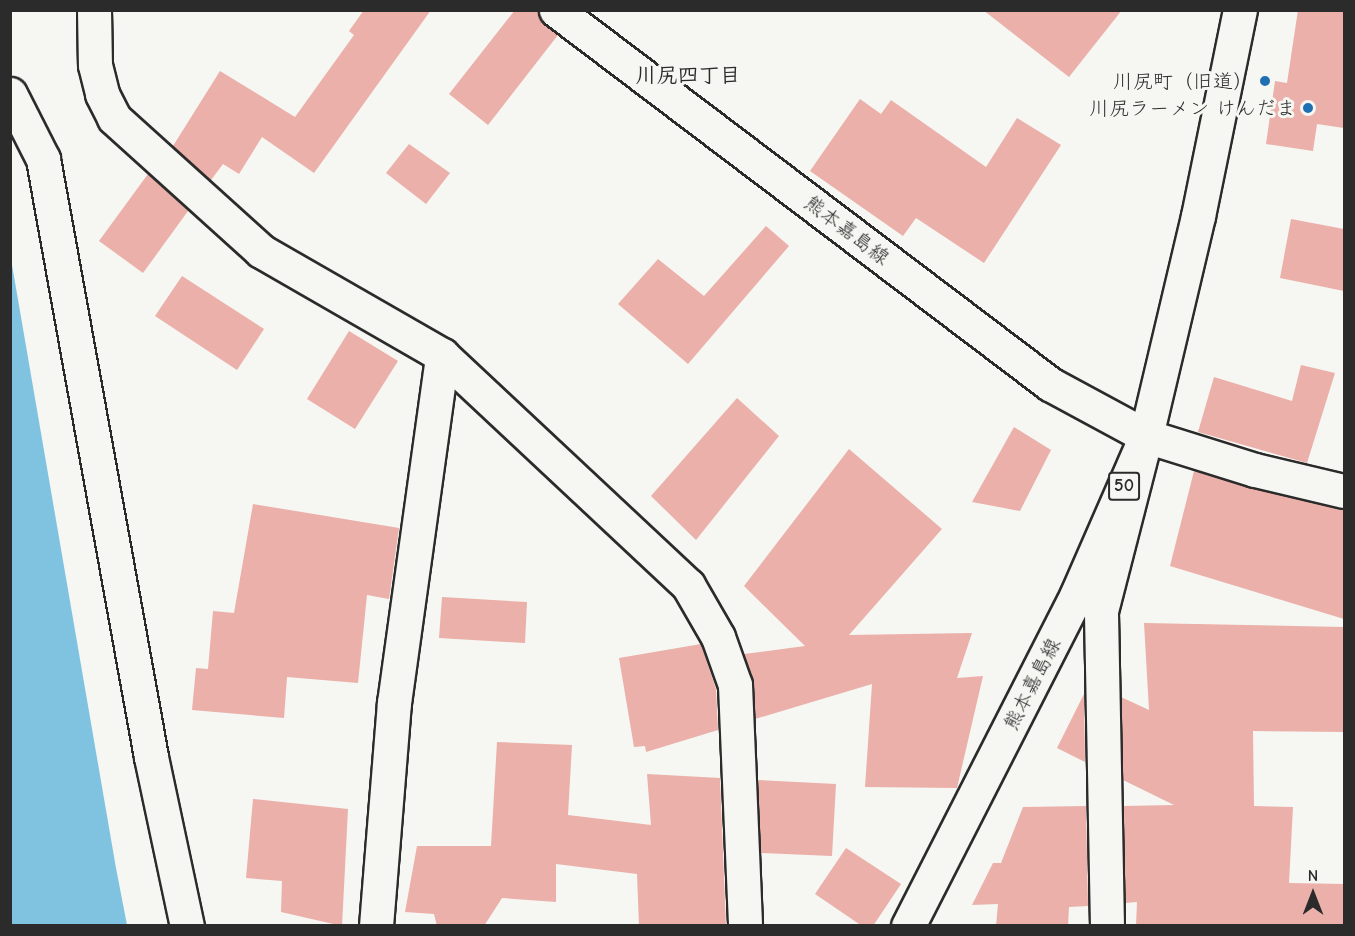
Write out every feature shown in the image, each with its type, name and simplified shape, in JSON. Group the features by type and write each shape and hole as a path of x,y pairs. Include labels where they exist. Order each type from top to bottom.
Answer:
{"street":[{"path":"94,10 94,65 102,94 114,118 261,251 441,356 688,585 718,637 735,685 745,926"},
{"name":"熊本嘉島線","path":"556,10 1050,384 1146,436"},
{"name":"熊本嘉島線","path":"908,926 1077,594 1146,436 1198,216 1240,10"},
{"path":"10,94 43,159 151,758 187,926"},
{"path":"376,926 394,703 441,356"},
{"path":"1107,926 1101,611 1146,436 1255,470 1344,491"}],"water":[{"path":"11,259 116,868 127,925 11,925"}],"building":[{"path":"364,10 431,10 314,173 262,137 239,174 223,164 211,180 173,146 220,71 295,117 354,35 349,31"},
{"path":"515,10 538,10 544,25 558,35 488,125 449,94"},
{"path":"983,10 1122,10 1069,77"},
{"path":"1298,10 1344,10 1344,128 1317,124 1313,151 1266,144 1275,81 1287,83"},
{"path":"860,99 881,114 891,100 986,167 1017,118 1061,145 984,263 916,218 903,236 810,171"},
{"path":"409,144 450,173 426,204 386,173"},
{"path":"148,174 188,211 143,273 99,241"},
{"path":"1291,219 1344,229 1344,291 1280,278"},
{"path":"766,226 789,246 688,364 618,304 658,259 704,296"},
{"path":"182,276 264,329 237,370 155,316"},
{"path":"349,331 398,361 355,429 307,399"},
{"path":"1301,365 1335,373 1307,463 1198,432 1214,377 1292,401"},
{"path":"737,398 779,436 696,540 651,496"},
{"path":"1014,427 1051,450 1020,511 972,502"},
{"path":"849,449 942,529 849,635 972,633 957,678 983,676 957,788 865,787 872,684 755,719 754,684 744,654 805,646 744,586"},
{"path":"1194,471 1251,488 1344,509 1344,619 1170,566"},
{"path":"253,504 399,528 389,599 367,595 358,683 287,677 284,718 192,710 196,668 208,669 213,611 234,613"},
{"path":"442,597 527,602 525,643 439,638"},
{"path":"1144,623 1344,627 1344,732 1253,731 1254,806 1293,807 1289,883 1344,884 1344,926 1136,926 1137,902 1125,903 1123,806 1174,805 1123,780 1121,697 1149,710"},
{"path":"701,644 716,689 718,730 646,752 645,746 634,747 619,658"},
{"path":"1084,694 1085,762 1057,748"},
{"path":"497,742 572,745 568,815 651,825 647,774 720,778 726,926 639,926 637,874 556,864 556,902 502,898 484,926 437,926 434,914 405,912 417,846 491,846"},
{"path":"758,780 836,784 832,856 761,853"},
{"path":"253,799 348,809 342,926 281,912 282,881 246,878"},
{"path":"1086,806 1088,906 1069,907 1068,926 996,926 998,904 972,905 993,863 1001,863 1023,807"},
{"path":"846,848 901,884 873,926 862,926 815,894"}],"place":[{"name":"川尻町（旧道）","path":"1265,81"},
{"name":"川尻ラーメン けんだま","path":"1308,108"}],"district":[{"name":"川尻四丁目","path":"688,75"}]}
